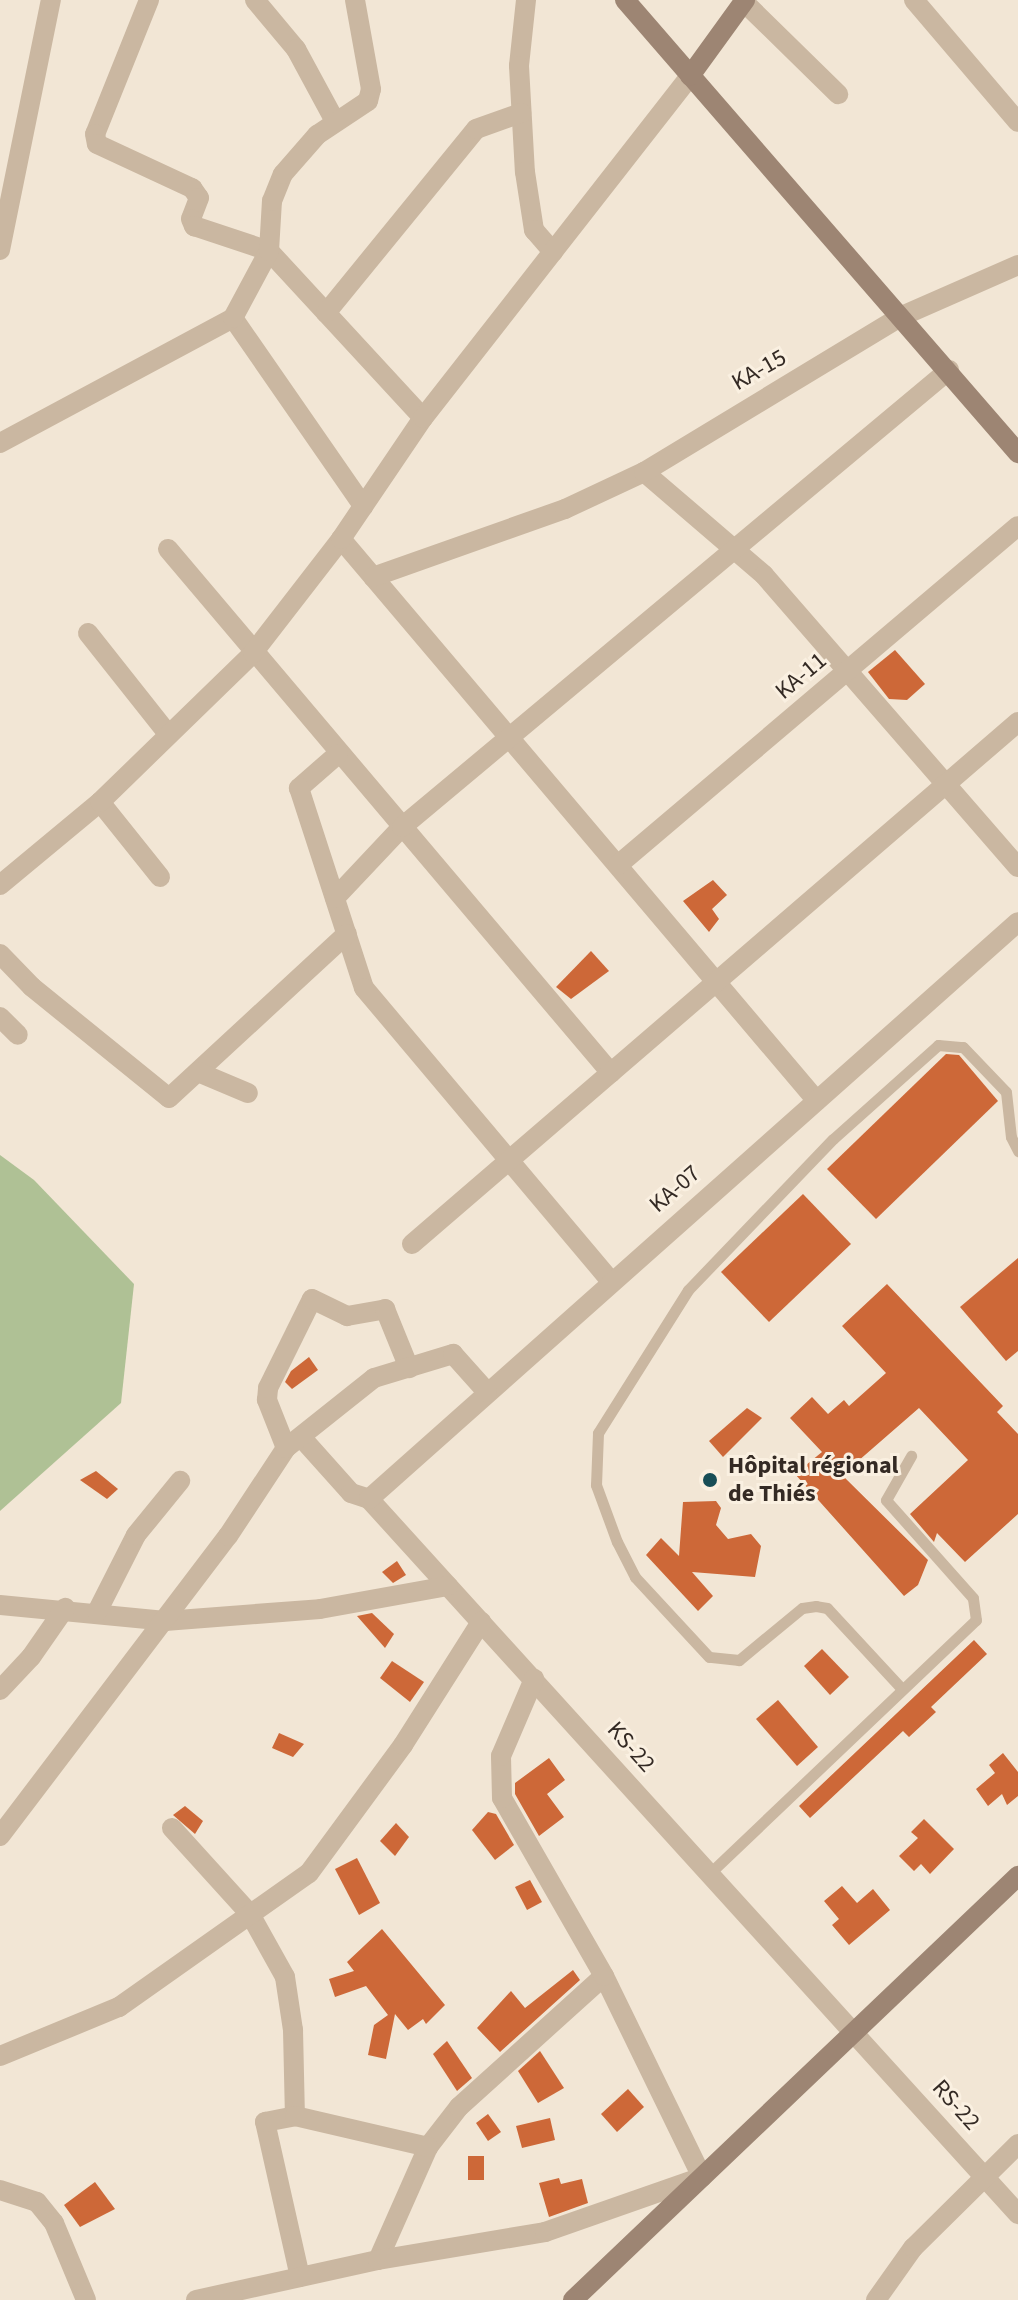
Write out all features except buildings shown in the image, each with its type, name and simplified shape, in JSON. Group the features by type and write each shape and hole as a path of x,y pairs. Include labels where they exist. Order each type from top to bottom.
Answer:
{"main road":[{"path":"625,0 1018,453"},
{"path":"690,76 745,1"},
{"path":"573,2300 1018,1876"}],"street":[{"path":"0,250 51,0"},
{"path":"149,0 95,134 97,144 192,188 199,198 191,219 194,226 269,251 423,418"},
{"path":"255,0 296,49 335,121"},
{"path":"0,443 233,318 269,251 272,201 283,174 335,121 368,101 371,89 355,0"},
{"path":"526,0 521,113 534,230 553,252"},
{"path":"914,0 1018,122"},
{"path":"745,1 838,94"},
{"path":"0,885 100,802 253,653 341,539 423,418 690,76"},
{"path":"326,313 476,129 521,113"},
{"name":"KA-15","path":"373,577 565,509 644,472 902,316 1018,265"},
{"path":"233,318 363,506"},
{"path":"335,898 402,827 949,370"},
{"path":"644,472 764,575 1018,867"},
{"name":"KA-11","path":"618,865 1018,526"},
{"path":"341,539 817,1101"},
{"path":"168,549 338,754 611,1073"},
{"path":"88,633 168,734"},
{"path":"412,1244 1018,722"},
{"path":"338,754 299,788 364,988 610,1280"},
{"path":"100,802 160,877"},
{"name":"KA-07","path":"369,1499 610,1280 1018,922"},
{"path":"0,954 32,987 169,1098 347,934"},
{"path":"0,1017 18,1035"},
{"path":"198,1072 248,1093"},
{"path":"294,1442 267,1400 268,1388 312,1299 347,1316 385,1309 409,1368"},
{"path":"0,1836 165,1621 294,1442 374,1378 453,1354 487,1392"},
{"name":"KS-22","path":"294,1442 351,1493 369,1499 855,2031"},
{"path":"97,1612 136,1535 180,1481"},
{"path":"0,1605 65,1608 165,1621 320,1609 448,1586"},
{"path":"0,1690 31,1657 65,1608"},
{"path":"0,2056 119,2007 309,1873 403,1745 481,1622"},
{"path":"196,2300 378,2260 545,2232 702,2177 604,1976 502,1798 501,1756 534,1679"},
{"path":"172,1828 250,1914 290,1992 295,2116"},
{"path":"378,2260 428,2147 459,2107 604,1976"},
{"name":"RS-22","path":"855,2031 1018,2214"},
{"path":"300,2277 265,2122 295,2116 428,2147"},
{"path":"876,2300 913,2248 1018,2144"},
{"path":"0,2190 37,2202 54,2223 86,2300"}],"lane":[{"path":"902,1689 827,1608 816,1606 802,1608 739,1660 709,1657 635,1577 617,1542 596,1485 598,1433 688,1290 833,1139 938,1045 963,1047 1006,1092 1011,1137 1018,1151"},
{"path":"710,1873 976,1620 977,1607 886,1500 911,1456"}],"green space":[{"path":"0,1155 34,1180 134,1284 121,1403 0,1511"}],"place":[{"name":"Hôpital régional de Thiés","path":"710,1480"}]}
